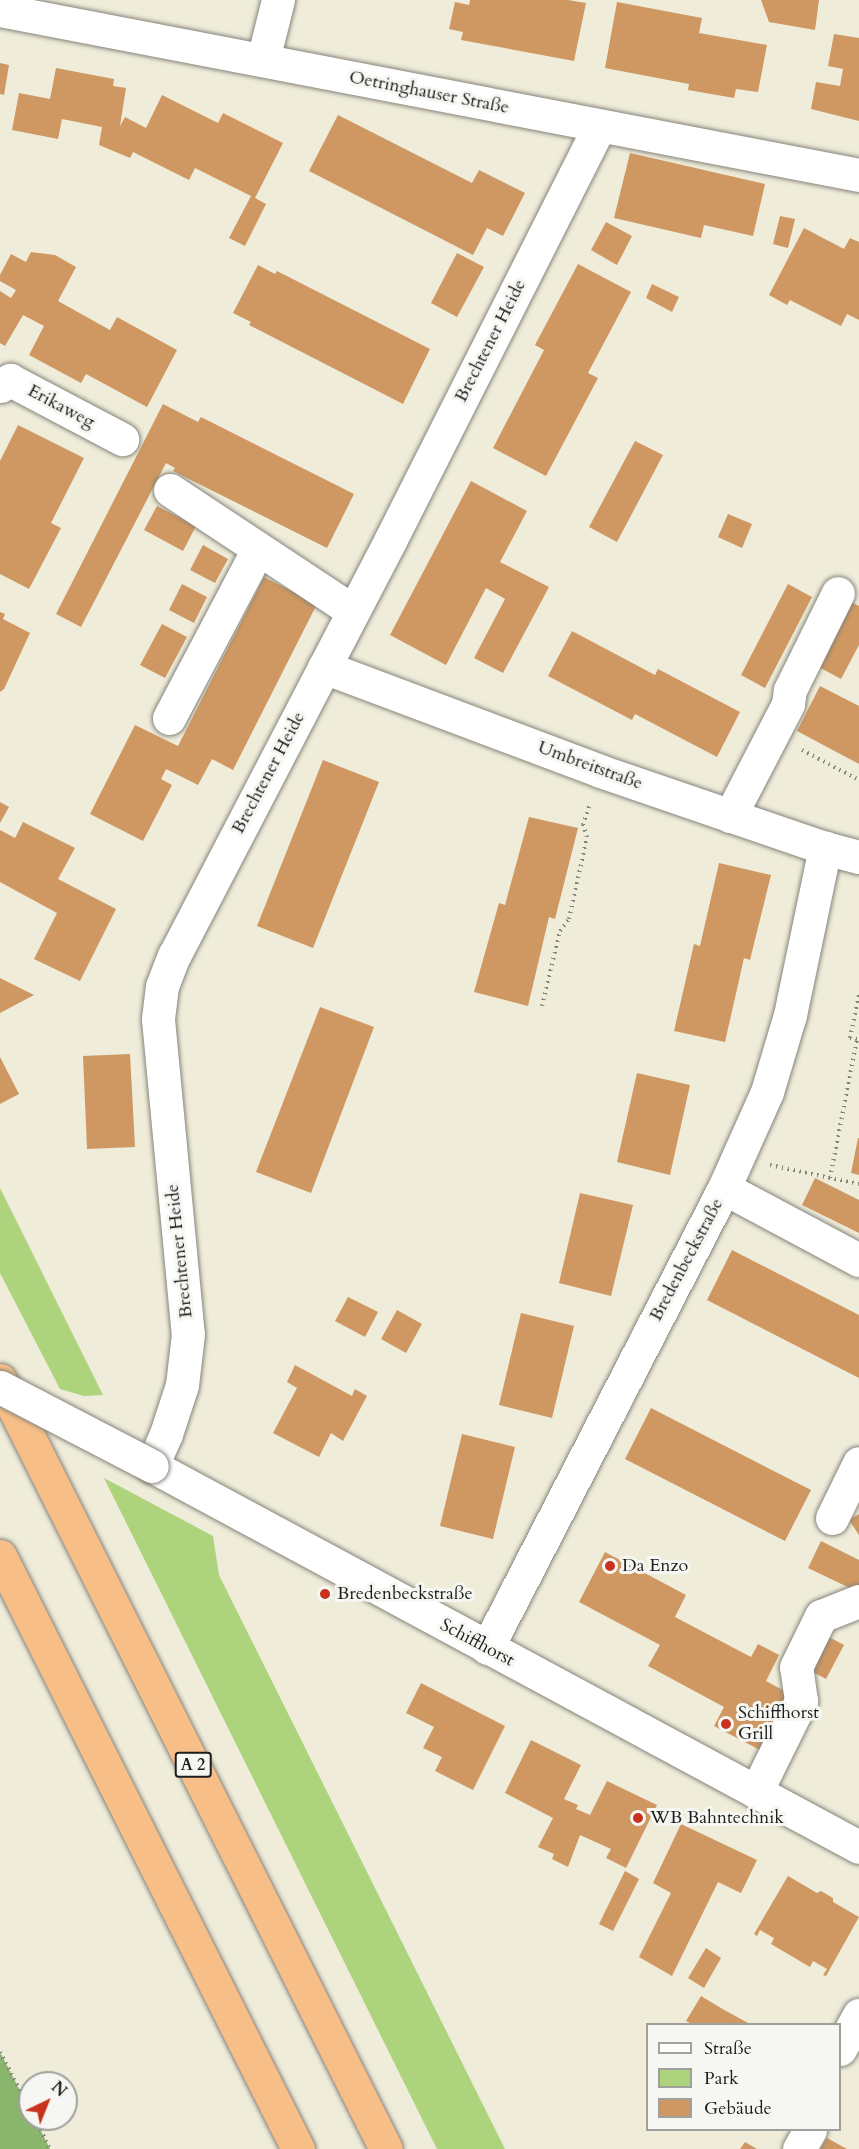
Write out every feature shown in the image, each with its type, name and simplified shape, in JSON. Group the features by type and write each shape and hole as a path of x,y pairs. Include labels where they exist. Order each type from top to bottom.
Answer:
{"highway":[{"name":"A 2","path":"0,1380 386,2149"},
{"path":"0,1556 298,2149"}],"street":[{"path":"262,60 278,0"},
{"name":"Oetringhauser Straße","path":"0,10 599,127 859,175"},
{"name":"Brechtener Heide","path":"155,1458 182,1385 188,1334 158,1019 162,986 174,955 353,611 599,127"},
{"name":"Erikaweg","path":"0,386 10,380 122,439"},
{"path":"170,490 353,611"},
{"path":"169,718 258,549"},
{"path":"730,816 788,704 790,690 838,592"},
{"name":"Umbreitstraße","path":"324,667 600,771 825,848 859,856"},
{"name":"Bredenbeckstraße","path":"487,1648 730,1173 767,1092 789,1015 825,848"},
{"path":"730,1173 859,1260"},
{"name":"Schiffhorst","path":"0,1387 155,1458 180,1481 859,1847"},
{"path":"832,1518 859,1463"},
{"path":"756,1792 801,1701 796,1667 820,1616 859,1601"},
{"path":"841,2047 859,2015"},
{"path":"799,2149 809,2131"}],"path":[{"path":"772,735 859,780"},
{"path":"542,1006 560,931 569,919 587,837 583,825 600,771"},
{"path":"830,1178 857,1039 850,1038 859,994"},
{"path":"730,1173 830,1178 859,1184"},
{"path":"0,2052 18,2087"},
{"path":"41,2131 50,2149"}],"green space":[{"path":"0,1188 103,1395 84,1396 60,1389 0,1273"},
{"path":"104,1478 213,1536 219,1575 505,2149 437,2149"},
{"path":"0,2052 18,2087 18,2131 41,2131 50,2149 0,2149"}],"building":[{"path":"470,0 568,0 586,3 574,61 461,40 463,32 449,29 455,2 469,5"},
{"path":"761,0 819,0 815,30 769,22"},
{"path":"617,2 702,18 699,33 767,45 758,92 736,89 734,98 688,90 689,84 605,68"},
{"path":"834,34 859,38 859,121 811,109 816,82 840,86 843,69 828,66"},
{"path":"0,63 9,65 4,95 0,94"},
{"path":"56,68 114,79 113,86 126,88 120,126 125,117 146,128 162,95 218,123 223,113 283,143 255,198 266,204 245,246 229,238 251,196 195,168 189,180 133,152 130,158 99,145 102,127 62,119 58,139 12,130 19,93 50,99"},
{"path":"338,115 472,183 479,170 525,193 503,236 487,228 473,255 309,171"},
{"path":"630,153 765,184 753,236 704,225 701,238 614,218"},
{"path":"780,216 795,219 788,248 773,244"},
{"path":"606,222 632,236 617,265 591,250"},
{"path":"804,228 844,249 850,238 859,242 859,320 847,314 841,326 790,300 787,305 769,295"},
{"path":"31,252 55,255 76,267 58,301 110,330 117,317 177,350 147,407 86,374 81,383 29,355 44,326 23,315 5,346 0,343 0,291 11,298 16,290 0,281 0,275 11,254 26,262"},
{"path":"457,253 484,267 457,317 431,303"},
{"path":"578,264 631,292 588,373 598,378 546,476 493,448 544,350 535,345"},
{"path":"258,265 275,274 277,271 430,349 403,404 249,325 251,322 233,313"},
{"path":"652,284 679,297 672,312 646,298"},
{"path":"163,404 198,422 201,417 354,494 327,548 173,471 175,468 166,463 81,627 56,614"},
{"path":"18,425 84,458 51,523 61,528 29,589 0,574 0,461"},
{"path":"635,441 663,455 617,542 589,527"},
{"path":"471,481 527,511 500,562 549,587 503,673 474,658 505,599 486,588 446,665 390,635"},
{"path":"157,506 196,526 183,551 144,530"},
{"path":"728,514 752,524 742,548 718,537"},
{"path":"203,545 228,559 215,583 190,570"},
{"path":"264,577 317,604 233,770 212,759 198,785 166,769 161,779 172,785 143,841 90,814 135,725 178,746"},
{"path":"182,584 207,597 194,623 169,610"},
{"path":"788,584 812,597 765,688 741,675"},
{"path":"851,602 859,606 859,645 841,679 817,666"},
{"path":"0,612 5,614 3,619 30,633 4,689 0,692"},
{"path":"162,624 187,637 165,678 140,665"},
{"path":"572,631 655,675 658,669 740,712 717,757 635,714 632,720 548,676"},
{"path":"820,686 859,706 859,764 797,731"},
{"path":"323,760 379,782 313,948 257,926"},
{"path":"0,802 9,807 0,823"},
{"path":"529,817 578,828 555,919 549,917 528,1006 474,992 499,903 505,905"},
{"path":"23,822 75,848 58,879 116,909 80,981 34,959 57,913 0,882 0,830 15,838"},
{"path":"719,863 771,875 750,960 744,958 725,1042 674,1031 694,944 700,946"},
{"path":"0,978 34,995 0,1013"},
{"path":"320,1007 374,1027 311,1193 256,1172"},
{"path":"130,1054 135,1147 87,1149 83,1056"},
{"path":"0,1057 19,1094 0,1104"},
{"path":"637,1073 690,1085 670,1175 617,1162"},
{"path":"859,1138 859,1175 851,1173"},
{"path":"815,1178 859,1200 859,1233 802,1205"},
{"path":"580,1193 633,1205 611,1296 559,1283"},
{"path":"732,1250 859,1315 859,1378 707,1300"},
{"path":"348,1297 378,1312 365,1337 335,1321"},
{"path":"397,1310 422,1324 406,1353 381,1339"},
{"path":"521,1313 574,1326 552,1418 499,1405"},
{"path":"295,1365 352,1396 355,1389 367,1396 343,1441 331,1433 319,1457 273,1433 297,1388 287,1382"},
{"path":"651,1408 811,1490 785,1541 625,1459"},
{"path":"462,1434 515,1447 493,1539 440,1526"},
{"path":"859,1514 859,1535 849,1520"},
{"path":"821,1541 859,1560 859,1585 856,1591 808,1568"},
{"path":"605,1552 686,1595 675,1617 751,1657 758,1644 779,1655 766,1681 790,1694 760,1750 714,1726 724,1707 648,1666 660,1645 579,1602"},
{"path":"829,1637 844,1645 826,1679 811,1671"},
{"path":"421,1683 505,1726 473,1790 435,1771 442,1757 423,1748 434,1727 406,1713"},
{"path":"531,1740 581,1765 564,1799 578,1805 576,1809 590,1815 607,1781 657,1805 626,1868 606,1858 611,1849 580,1835 568,1867 552,1859 554,1854 538,1847 553,1818 505,1793"},
{"path":"681,1824 757,1860 741,1893 718,1882 672,1976 639,1957 671,1893 653,1883"},
{"path":"625,1871 639,1879 613,1931 599,1924"},
{"path":"788,1876 817,1893 821,1891 833,1898 833,1902 859,1917 826,1976 823,1975 827,1969 813,1961 810,1967 771,1944 774,1938 760,1930 757,1936 754,1934"},
{"path":"706,1948 721,1958 704,1988 688,1978"},
{"path":"701,1996 748,2023 690,2023 686,2021"},
{"path":"827,2138 847,2149 820,2149"},
{"path":"745,2142 757,2149 740,2149"}],"place":[{"name":"Da Enzo","path":"610,1566"},
{"name":"Bredenbeckstraße","path":"325,1594"},
{"name":"Schiffhorst Grill","path":"726,1724"},
{"name":"WB Bahntechnik","path":"638,1818"}]}
